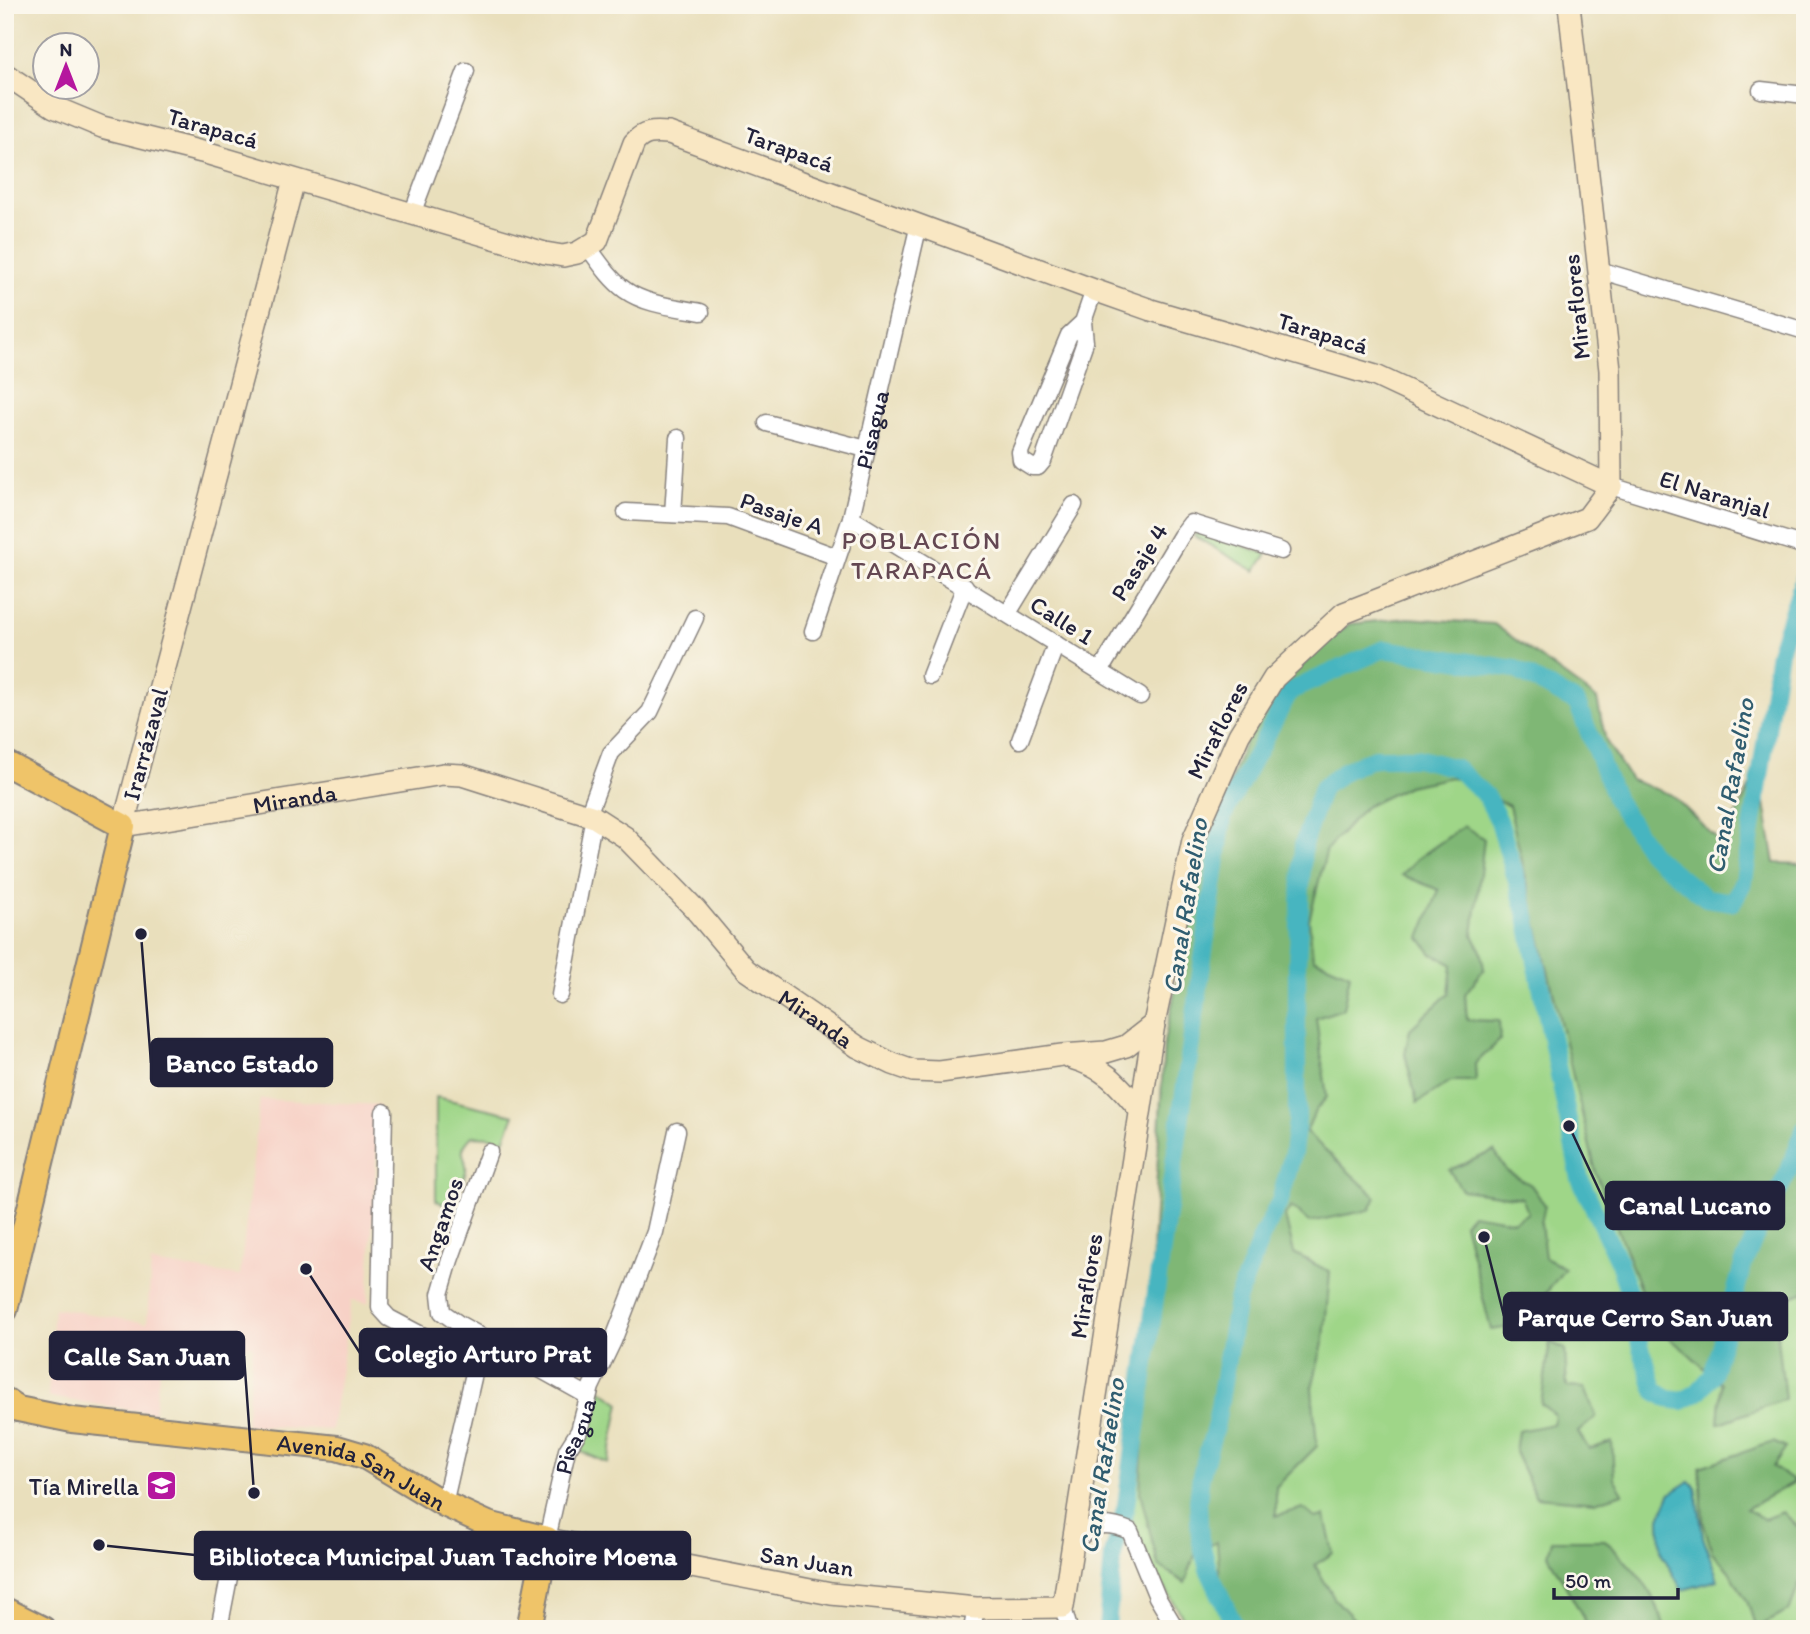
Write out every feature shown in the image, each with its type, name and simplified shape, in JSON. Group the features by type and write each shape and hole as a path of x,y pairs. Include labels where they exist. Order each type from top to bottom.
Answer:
{"main road":[{"path":"5,763 123,826"},
{"name":"Irarrázaval","path":"5,1310 123,826"},
{"name":"Avenida San Juan","path":"5,1400 18,1409 72,1420 337,1448 364,1456 444,1504 488,1524 547,1539"},
{"name":"Pisagua","path":"529,1629 547,1539"},
{"path":"5,1610 43,1629"}],"street":[{"name":"Miraflores","path":"1069,1629 1063,1607 1154,1024 1192,840 1239,735 1274,678 1344,613 1587,518 1611,486 1610,370 1569,5"},
{"path":"412,214 466,71"},
{"name":"Tarapacá","path":"5,74 54,107 81,119 563,256 577,253 597,241 634,143 640,135 669,133 1152,310 1376,376 1611,486"},
{"path":"1761,90 1805,95"},
{"name":"Irarrázaval","path":"123,826 294,180"},
{"name":"Pisagua","path":"813,631 851,518 919,224"},
{"path":"588,247 624,290 639,298 701,312"},
{"path":"1599,270 1805,331"},
{"path":"1083,322 1069,335 1020,452 1021,460 1032,467 1038,467 1043,461 1073,378 1085,342 1083,322 1094,290"},
{"path":"767,423 866,449"},
{"path":"673,514 678,438"},
{"name":"El Naranjal","path":"1611,486 1804,545"},
{"path":"1008,613 1074,505"},
{"name":"Pasaje A","path":"626,512 728,517 837,557"},
{"name":"Calle 1","path":"851,518 1140,696"},
{"name":"Pasaje 4","path":"1100,671 1191,523 1281,551"},
{"path":"930,676 965,586"},
{"path":"560,995 591,816 611,753 650,712 695,618"},
{"path":"1020,740 1056,644"},
{"name":"Miranda","path":"123,826 443,774 478,779 591,816 625,837 695,909 746,970 858,1047 912,1071 940,1072 1062,1055 1106,1052 1126,1046 1154,1024"},
{"name":"Miranda","path":"1062,1055 1089,1063 1104,1071 1140,1110"},
{"path":"384,1112 380,1307 389,1318 471,1360 475,1369 444,1504"},
{"name":"Pisagua","path":"547,1539 564,1458 579,1431 588,1396 613,1341 655,1232 677,1131"},
{"name":"Angamos","path":"489,1152 440,1294 442,1312 458,1324 588,1396"},
{"path":"1072,1546 1088,1530 1104,1523 1130,1531 1157,1597 1176,1629"},
{"name":"San Juan","path":"547,1539 831,1594 976,1608 1063,1607"},
{"path":"219,1629 231,1567"},
{"path":"972,1629 976,1608"}],"shaded area":[{"path":"260,1099 379,1105 368,1303 352,1300 331,1430 246,1425 253,1346 164,1335 154,1413 48,1397 54,1308 147,1323 151,1263 240,1276"}],"green space":[{"path":"1197,530 1267,554 1255,571 1194,536"},
{"path":"1408,618 1494,624 1597,699 1606,741 1631,780 1672,795 1722,844 1759,767 1775,863 1805,864 1805,1292 1774,1303 1785,1399 1718,1424 1721,1384 1655,1327 1596,1173 1509,806 1452,777 1408,786 1365,807 1327,849 1309,920 1313,958 1350,974 1343,1009 1316,1018 1327,1097 1315,1111 1306,1132 1376,1197 1370,1210 1309,1222 1291,1207 1285,1216 1294,1253 1330,1272 1324,1339 1312,1388 1317,1446 1276,1487 1276,1516 1303,1508 1315,1518 1325,1516 1333,1553 1315,1565 1334,1598 1363,1629 1224,1629 1217,1542 1196,1552 1185,1583 1158,1565 1140,1492 1164,1042 1207,842 1245,742 1283,682 1349,624"},
{"path":"1290,691 1616,800 1805,970 1805,1629 1190,1629 1152,1567 1126,1505 1223,816"},
{"path":"1464,826 1484,839 1473,935 1481,951 1484,969 1465,994 1467,1020 1499,1021 1500,1040 1475,1064 1476,1081 1451,1081 1417,1103 1405,1054 1410,1029 1449,993 1452,964 1432,954 1420,938 1439,890 1402,875 1417,859"},
{"path":"436,1097 514,1115 498,1155 498,1145 491,1137 472,1136 467,1142 463,1151 465,1176 451,1208 436,1200"},
{"path":"1494,1151 1507,1171 1531,1185 1545,1205 1541,1223 1545,1258 1565,1268 1544,1296 1562,1323 1491,1330 1464,1223 1472,1214 1514,1221 1528,1213 1522,1198 1462,1190 1449,1170"},
{"path":"1550,1342 1565,1349 1567,1387 1585,1388 1596,1417 1578,1432 1589,1449 1612,1442 1614,1478 1623,1493 1595,1502 1536,1497 1515,1452 1518,1431 1553,1424 1555,1415 1541,1404"},
{"path":"601,1390 620,1403 608,1463 577,1450"},
{"path":"1773,1442 1786,1448 1773,1467 1795,1482 1746,1509 1764,1519 1783,1512 1797,1526 1805,1523 1805,1582 1800,1582 1789,1611 1756,1628 1747,1601 1729,1571 1712,1552 1703,1521 1700,1467"},
{"path":"1552,1540 1605,1540 1649,1590 1665,1629 1590,1629 1548,1555"}],"water":[{"path":"1690,1481 1696,1487 1703,1537 1718,1580 1682,1590 1661,1552 1660,1518 1670,1494"}],"waterway":[{"name":"Canal Rafaelino","path":"1107,1629 1113,1555 1126,1505 1223,816 1290,691 1384,649 1515,669 1577,703 1616,800 1652,855 1706,898 1733,902 1744,881 1779,652 1805,574"},
{"path":"1236,1629 1208,1569 1200,1539 1198,1501 1201,1475 1216,1424 1237,1300 1262,1236 1280,1201 1293,1153 1297,1120 1297,966 1303,845 1322,788 1346,770 1374,758 1416,758 1456,768 1486,796 1499,821 1526,912 1580,1179 1619,1263 1655,1391 1668,1399 1682,1401 1697,1393 1712,1376 1743,1265 1761,1223 1788,1173 1805,1128"}],"place":[{"name":"Banco Estado","path":"141,934"},
{"name":"Canal Lucano","path":"1569,1126"},
{"name":"Parque Cerro San Juan","path":"1484,1237"},
{"name":"Colegio Arturo Prat","path":"306,1269"},
{"name":"Tía Mirella","path":"162,1486"},
{"name":"Calle San Juan","path":"254,1493"},
{"name":"Biblioteca Municipal Juan Tachoire Moena","path":"99,1545"}],"district":[{"name":"POBLACIÓN TARAPACÁ","path":"922,555"}]}
